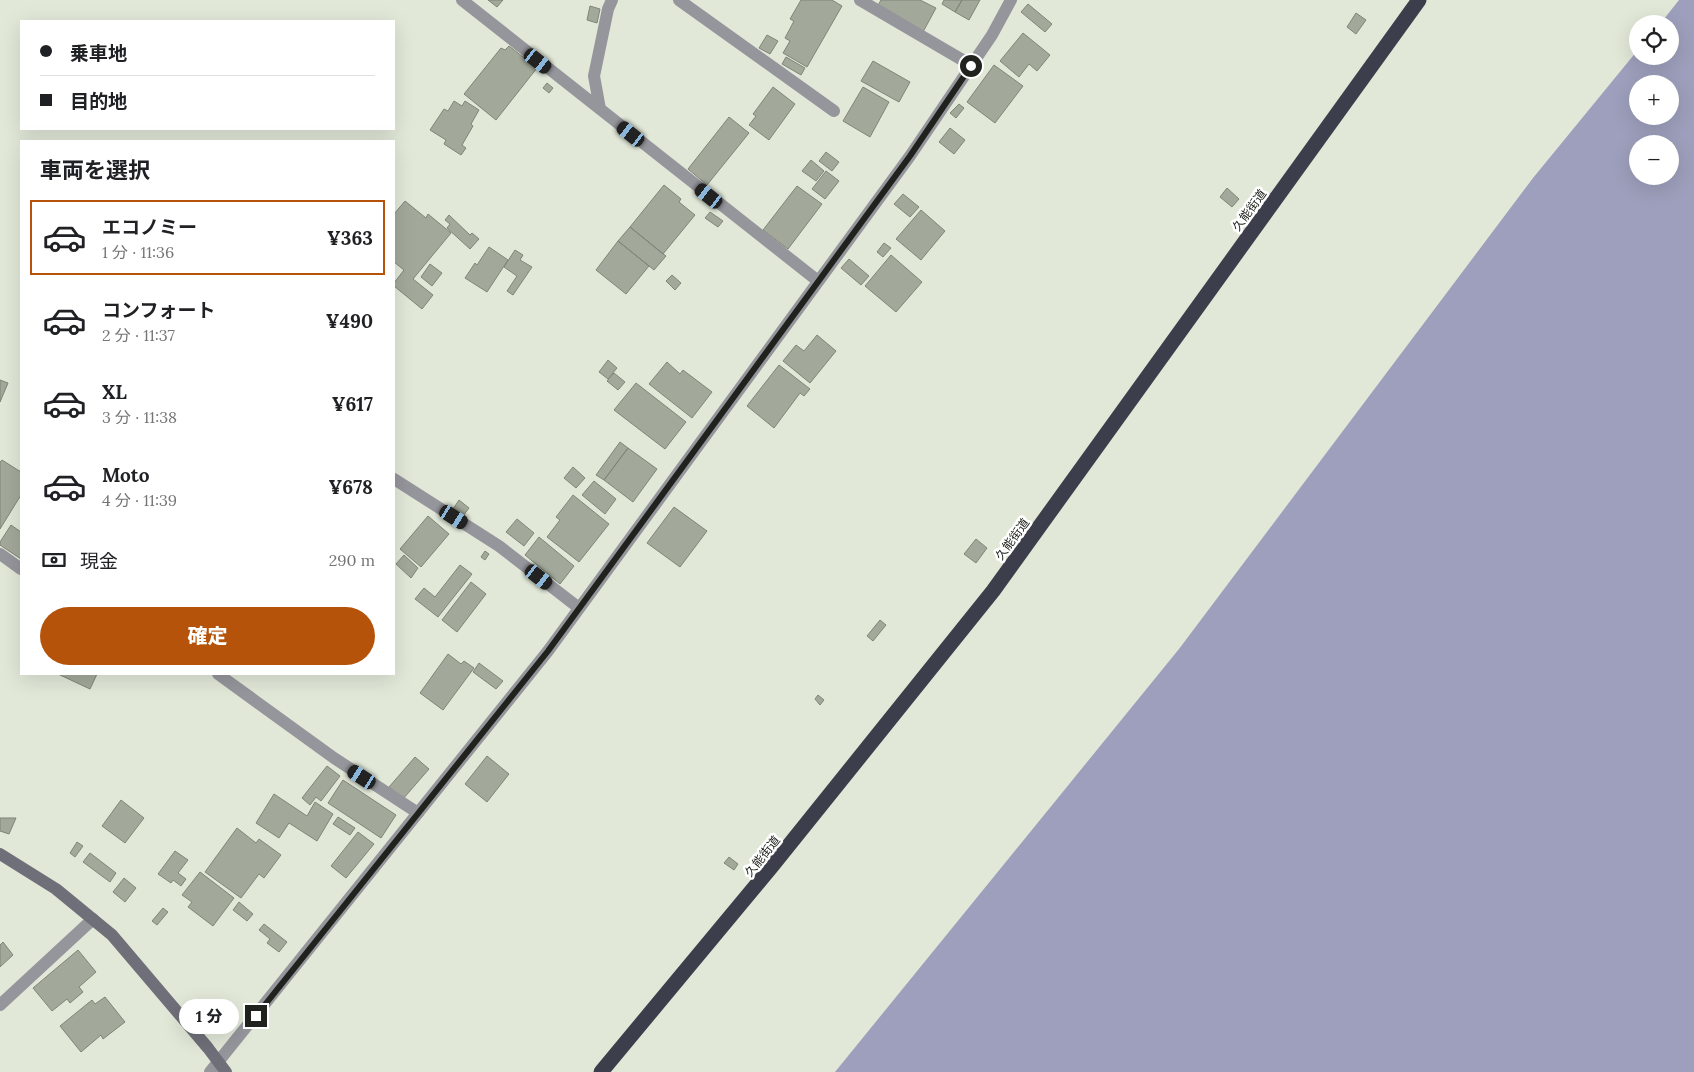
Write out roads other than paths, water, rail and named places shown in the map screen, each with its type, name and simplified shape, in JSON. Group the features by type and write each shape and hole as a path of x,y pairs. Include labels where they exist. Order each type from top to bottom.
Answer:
{"highway":[{"name":"久能街道","path":"601,1072 774,865 993,592 1419,0"}],"street":[{"path":"462,0 818,281"},
{"path":"600,110 594,76 608,9 612,0"},
{"path":"679,0 834,111"},
{"path":"860,0 971,66"},
{"path":"0,854 56,890 112,935 218,1069 418,813 548,651 910,156 992,34 1011,0"},
{"path":"395,480 499,546 579,608"},
{"path":"0,554 20,568"},
{"path":"219,675 334,758 418,813"},
{"path":"0,1005 93,919"}],"water":[{"path":"1679,0 1694,0 1694,1072 835,1072 1179,649 1533,178 1629,61 1629,65 1679,65 1679,15 1667,15"}]}
